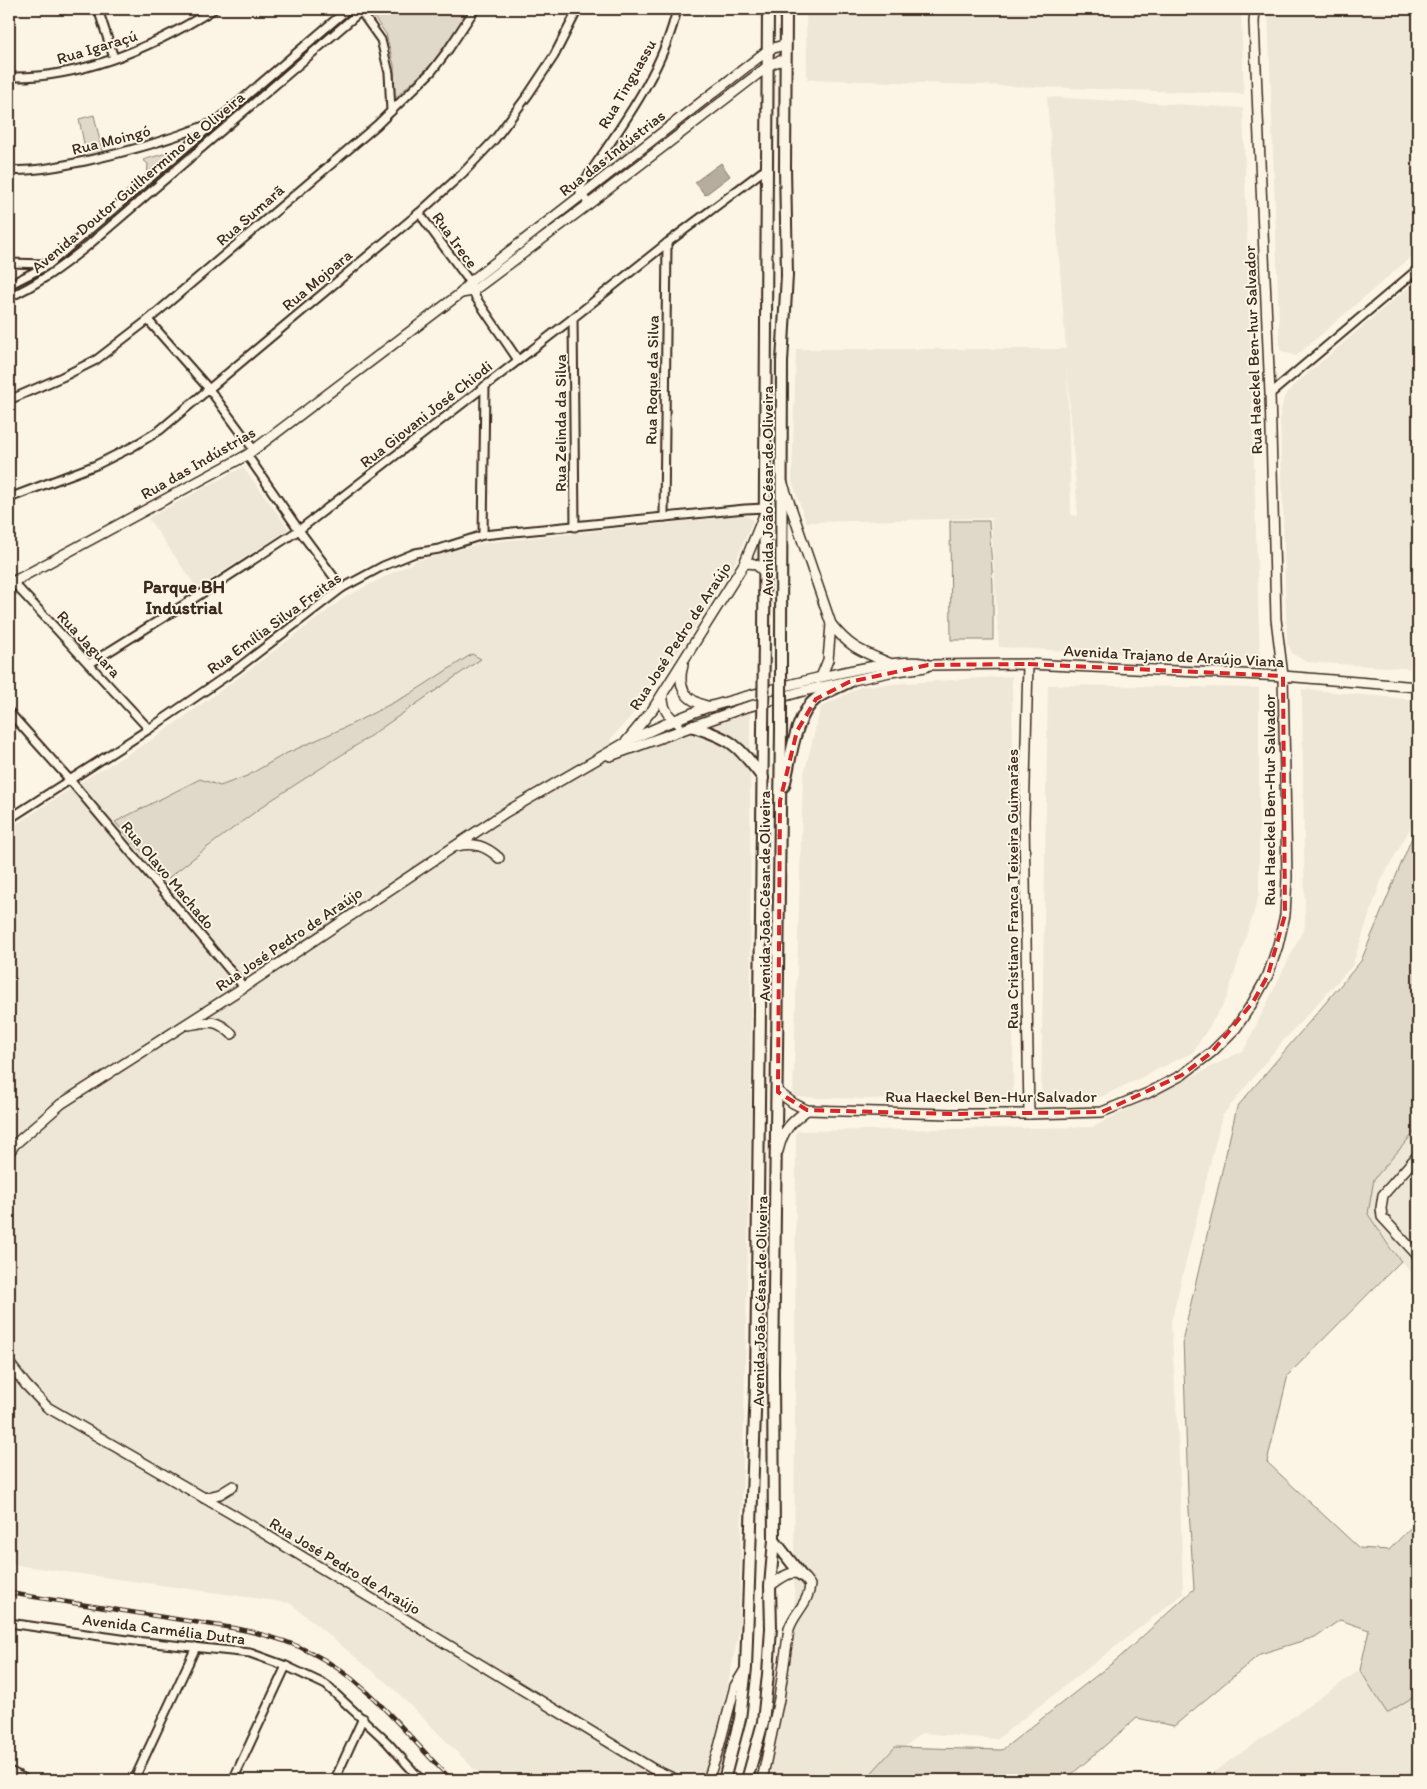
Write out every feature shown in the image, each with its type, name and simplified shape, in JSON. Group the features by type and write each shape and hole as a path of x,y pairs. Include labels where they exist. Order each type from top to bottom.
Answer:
{"highway":[{"path":"9,1774 23,1780"}],"main road":[{"name":"Avenida João César de Oliveira","path":"724,1780 740,1719 746,1668 756,1384 763,778 768,9"},
{"name":"Avenida João César de Oliveira","path":"746,1780 763,1722 770,1637 770,1586 774,1540 782,362 787,275 784,167 786,9"},
{"path":"765,476 768,481 782,480"},
{"path":"780,801 797,731 804,715 816,699 849,682"},
{"path":"691,726 716,734 733,744 746,755 763,778"},
{"path":"774,1540 801,1575"}],"street":[{"path":"98,9 114,58"},
{"name":"Rua Igaraçú","path":"9,77 32,78 67,73 114,58 162,40 214,9"},
{"name":"Avenida Doutor Guilhermino de Oliveira","path":"9,285 48,264 348,9"},
{"name":"Rua Sumarã","path":"9,400 96,360 148,320 391,111 432,71 475,9"},
{"name":"Rua Mojoara","path":"9,498 96,465 160,430 419,213 462,174 495,139 554,56 578,9"},
{"name":"Rua Tinguassu","path":"582,195 581,186 635,103 663,52 677,9"},
{"name":"Rua Haeckel Ben-hur Salvador","path":"1251,9 1254,22"},
{"name":"Rua Haeckel Ben-hur Salvador","path":"1255,9 1254,22 1270,394 1276,619 1283,676"},
{"path":"360,10 381,40 389,73 391,111"},
{"name":"Avenida Doutor Guilhermino de Oliveira","path":"9,297 27,289 66,263 280,81 360,10"},
{"name":"Rua das Indústrias","path":"472,286 582,195 768,50 786,44"},
{"name":"Rua das Indústrias","path":"10,581 251,452 461,293 589,204 768,66 785,60"},
{"path":"273,73 280,81"},
{"name":"Rua Moingó","path":"9,170 21,171 58,167 116,155 190,132 216,121"},
{"name":"Rua Giovani José Chiodi","path":"88,664 190,601 298,530 767,168"},
{"path":"582,195 589,204"},
{"name":"Rua Irece","path":"419,213 472,286 476,298 518,360"},
{"name":"Rua Roque da Silva","path":"664,517 667,244"},
{"path":"9,262 66,263"},
{"path":"1270,394 1418,269"},
{"name":"Rua Zelinda da Silva","path":"573,318 575,527"},
{"path":"148,320 209,389 251,452 298,530 342,588"},
{"path":"483,535 485,386"},
{"name":"Avenida Trajano de Araújo Viana","path":"782,480 831,624 856,649 889,663"},
{"name":"Rua Emília Silva Freitas","path":"9,819 149,729 238,668 342,588 384,566 415,553 439,549 483,535 745,509 765,510"},
{"name":"Rua José Pedro de Araújo","path":"9,1153 20,1139 62,1104 244,987 506,812 625,743 653,709 744,564 765,510"},
{"name":"Rua José Pedro de Araújo","path":"744,564 755,563 764,572"},
{"name":"Rua Jaguara","path":"10,581 149,729"},
{"path":"774,700 821,677 828,660 831,624"},
{"path":"684,660 681,680 686,694 699,704 711,707"},
{"name":"Avenida Trajano de Araújo Viana","path":"625,743 711,707 821,677 889,663 921,662 928,665"},
{"name":"Avenida Trajano de Araújo Viana","path":"614,755 691,726 803,691 928,665 1028,664 1283,676 1418,687"},
{"name":"Rua Cristiano Franca Teixeira Guimarães","path":"1028,664 1024,821 1028,1114"},
{"name":"Rua Haeckel Ben-Hur Salvador","path":"778,1092 807,1110 950,1114 1102,1112 1148,1093 1182,1075 1212,1052 1236,1028 1268,975 1278,946 1285,915 1287,877 1283,676"},
{"path":"663,692 663,703 668,715 674,721 691,726"},
{"name":"Rua Olavo Machado","path":"9,712 70,780 244,987"},
{"name":"Rua José Pedro de Araújo","path":"594,761 614,755"},
{"path":"454,846 465,844 478,845 491,851 499,858"},
{"path":"184,1026 208,1021 222,1024 232,1034"},
{"path":"777,1156 781,1138 791,1122 807,1110"},
{"path":"1418,1155 1383,1195 1380,1208 1382,1217 1418,1256"},
{"name":"Rua José Pedro de Araújo","path":"9,1363 26,1386 47,1407 204,1498 653,1769 677,1780"},
{"path":"204,1498 220,1494 233,1486"},
{"path":"762,1780 779,1699 789,1629 791,1622 810,1594 810,1585 801,1575 794,1572 770,1586"},
{"name":"Avenida Carmélia Dutra","path":"9,1623 135,1641 250,1653 286,1666 326,1685 363,1718 421,1780"},
{"path":"134,1780 196,1647"},
{"path":"233,1780 286,1666"},
{"path":"708,1780 735,1686 746,1668"},
{"path":"336,1777 363,1718"}],"highlighted area":[{"path":"1028,664 1283,676 1285,915 1268,975 1253,1002 1212,1052 1182,1075 1102,1112 950,1114 807,1110 778,1092 780,801 797,731 816,699 849,682 928,665"}],"shaded area":[{"path":"368,9 470,9 433,63 395,98 394,65 386,34"},
{"path":"806,9 1241,9 1244,94 807,79"},
{"path":"1268,9 1418,9 1418,251 1296,356 1280,350"},
{"path":"1047,97 1243,108 1260,662 999,647 991,519 997,518 806,522 792,481 796,349 1066,349","holes":["1067,366 1078,516 1071,515"]},
{"path":"94,115 103,154 87,158 79,119"},
{"path":"622,131 640,148 589,187"},
{"path":"180,149 147,176 148,164 143,160"},
{"path":"721,163 730,176 705,195 695,182"},
{"path":"1418,279 1418,669 1307,662 1293,654 1287,643 1280,416 1284,397 1293,386"},
{"path":"243,467 289,529 197,588 148,518"},
{"path":"744,515 753,520 736,561 677,655 631,716 610,740 618,752 686,733 750,711 751,1110 739,1631 712,1761 702,1780 490,1780 480,1775 395,1690 290,1603 9,1564 9,829 84,780 155,738 347,596 416,561 483,543"},
{"path":"950,521 989,521 993,585 993,640 951,640"},
{"path":"472,654 481,659 357,745 270,801 167,879 115,822 200,779 220,786 247,776 285,754 348,726 410,694"},
{"path":"1012,676 1014,837 1013,1103 793,1097 803,778 821,707 862,686"},
{"path":"1048,685 1259,688 1259,895 1226,1000 1193,1052 1101,1097 1041,1096"},
{"path":"1302,689 1418,700 1418,814 1381,881 1352,966 1282,1042 1222,1116 1171,1322 1179,1455 1183,1594 997,1739 921,1733 866,1780 765,1780 794,1625 796,1131 1093,1127 1244,1050 1305,926"},
{"path":"1418,823 1418,1128 1374,1179 1368,1214 1401,1261 1288,1375 1267,1462 1359,1548 1389,1550 1418,1520 1418,1694 1387,1713 1360,1670 1369,1630 1340,1620 1315,1637 1260,1654 1174,1726 1137,1718 1065,1780 865,1780 895,1747 1002,1750 1120,1657 1194,1589 1188,1494 1183,1337 1237,1107 1361,961"},
{"path":"1418,1128 1418,1279 1401,1261 1368,1214 1374,1179"},
{"path":"1360,1670 1387,1713 1418,1694 1418,1780 1202,1780"}],"railway":[{"path":"9,1593 233,1628 293,1644 333,1665 352,1679 387,1711 452,1780"}],"district":[{"name":"Parque BH Industrial","path":"184,597"}]}
